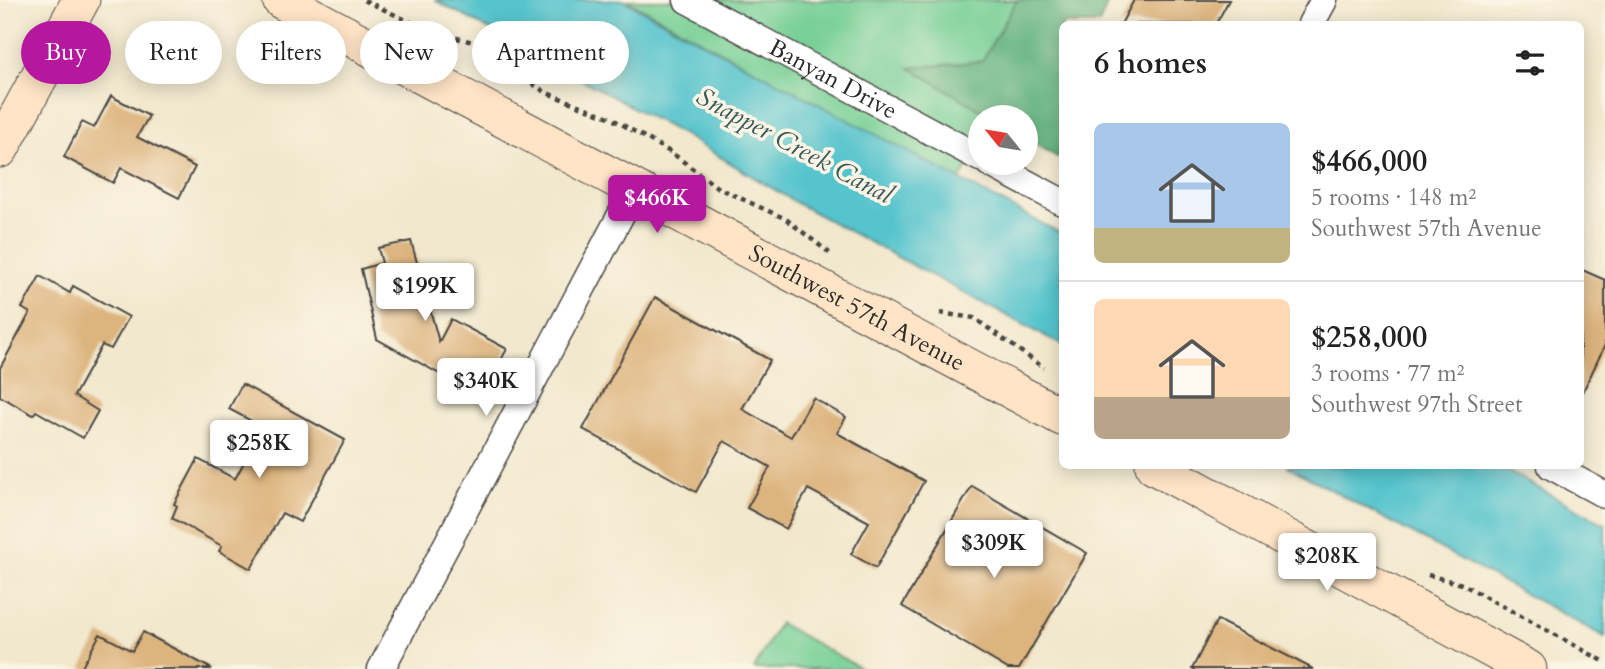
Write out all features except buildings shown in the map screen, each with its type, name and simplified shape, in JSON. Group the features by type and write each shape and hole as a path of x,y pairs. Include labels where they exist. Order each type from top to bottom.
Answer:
{"main road":[{"path":"0,149 81,0"},
{"name":"Southwest 57th Avenue","path":"281,0 1059,415"},
{"path":"1160,469 1528,669"}],"street":[{"name":"Banyan Drive","path":"687,0 968,152"},
{"path":"1313,21 1324,0"},
{"path":"1011,175 1059,200"},
{"path":"381,669 634,190"},
{"path":"1557,469 1605,495"}],"path":[{"path":"364,0 429,31 481,44 547,93 609,117 672,153 718,188 786,219 838,260"},
{"path":"933,312 974,317 1053,374"}],"green space":[{"path":"627,0 1058,0 1001,105 968,105 968,165 959,182"},
{"path":"1017,0 1109,0 1100,21 1059,21 1059,158 1038,145 1038,105 972,105 910,68 982,61"},
{"path":"779,623 862,669 754,669"}],"water":[{"name":"Snapper Creek Canal","path":"435,0 623,0 1059,232 1059,343 800,205 682,134 590,84 629,84 629,21 474,21"},
{"path":"1293,469 1504,469 1605,524 1605,637"}]}
